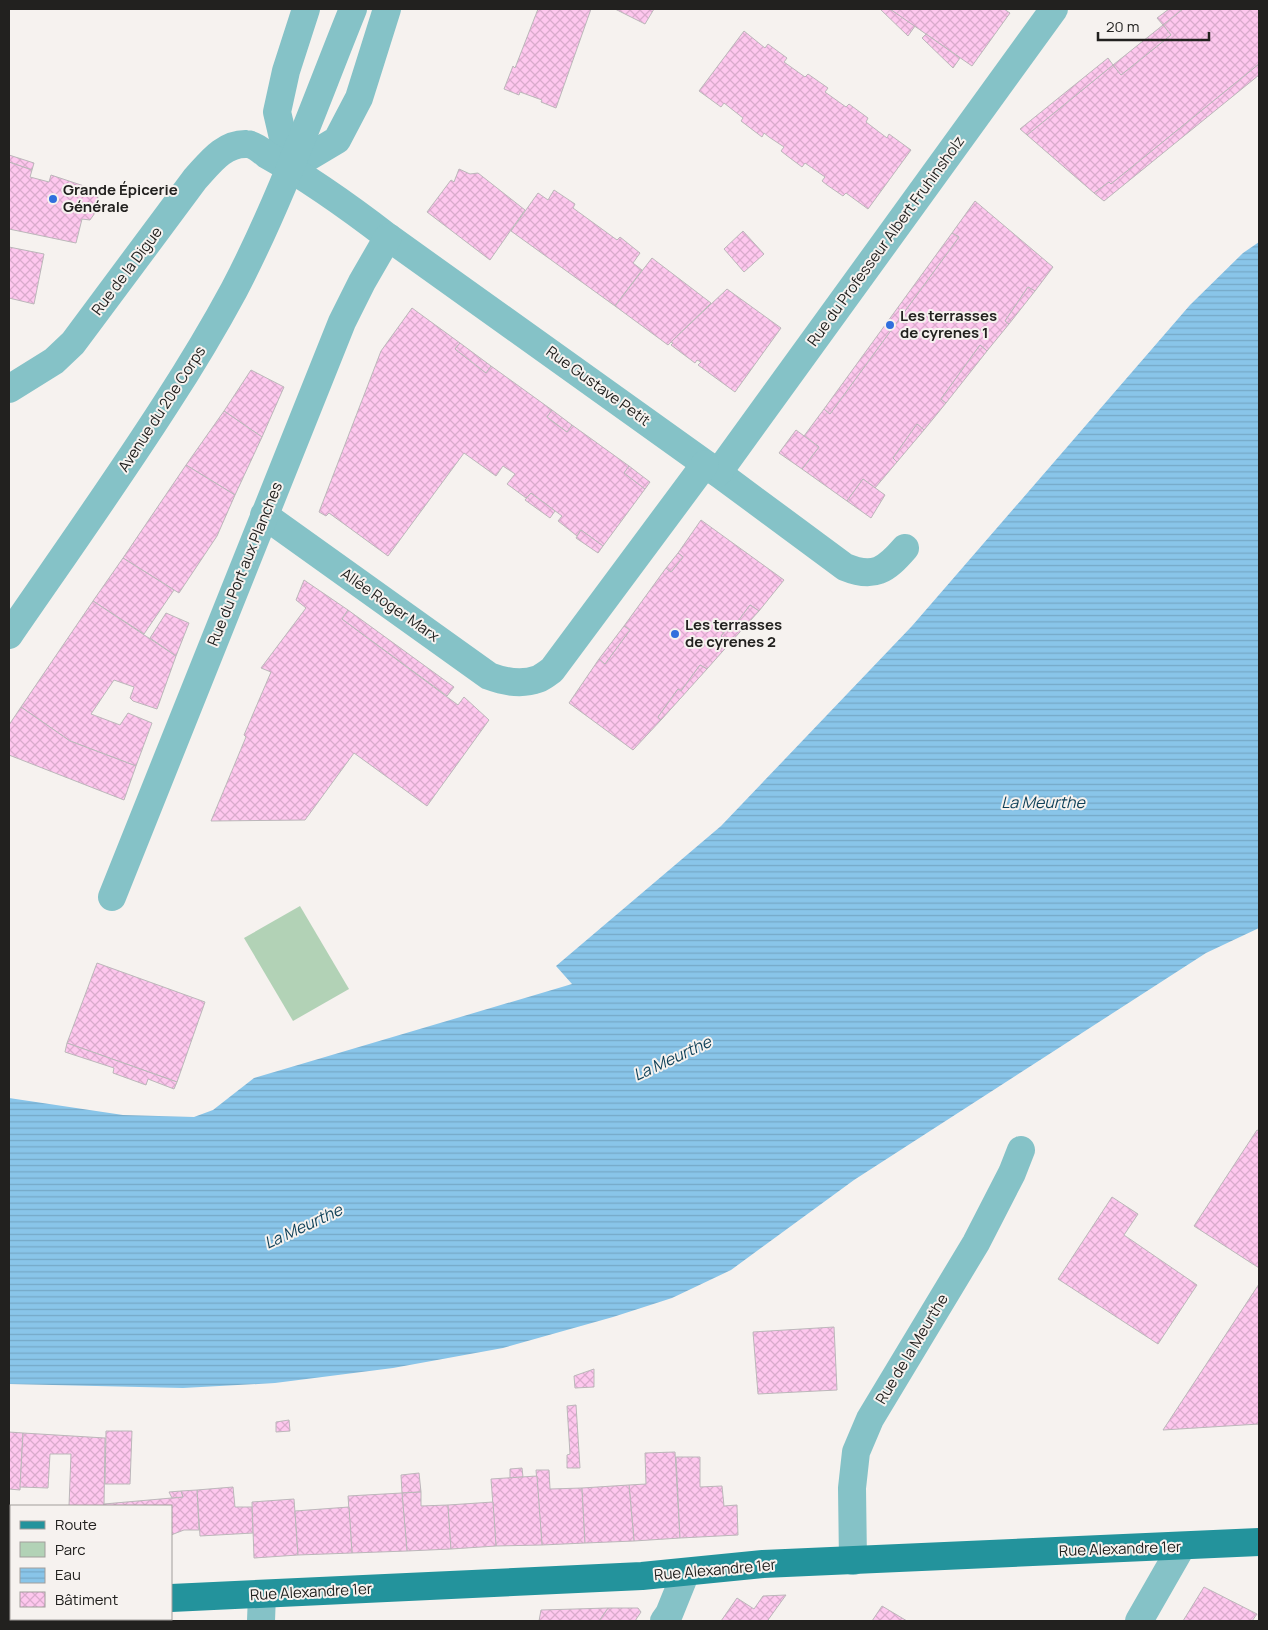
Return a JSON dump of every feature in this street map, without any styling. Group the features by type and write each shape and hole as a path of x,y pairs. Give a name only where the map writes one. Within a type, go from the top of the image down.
{"main road":[{"name":"Rue Alexandre 1er","path":"172,1598 642,1576 763,1564 1259,1542"}],"street":[{"path":"306,9 286,71 277,112 290,168 337,140 359,98 387,9"},
{"name":"Avenue du 20e Corps","path":"9,635 128,464 202,348 255,249 290,168 353,9"},
{"name":"Rue du Professeur Albert Fruhinsholz","path":"521,682 538,679 552,670 712,468 1054,9"},
{"name":"Rue de la Digue","path":"9,389 54,360 73,344 195,179 222,151 232,146 249,144 290,168"},
{"name":"Rue Gustave Petit","path":"290,168 350,208 712,468 845,567 859,573 875,572 891,564 905,548"},
{"name":"Rue du Port aux Planches","path":"112,897 342,322 388,237"},
{"name":"Allée Roger Marx","path":"264,515 489,676 504,682 521,682"},
{"name":"Rue de la Meurthe","path":"853,1561 852,1488 856,1452 870,1419 976,1243 1012,1173 1021,1150"},
{"path":"1139,1621 1182,1546"},
{"path":"664,1621 669,1614 686,1572"},
{"path":"261,1621 262,1594"}],"green space":[{"path":"300,906 349,989 293,1021 244,938"}],"water":[{"name":"La Meurthe","path":"1259,242 1259,928 1206,953 854,1180 731,1270 672,1298 503,1348 393,1368 275,1383 183,1388 9,1384 9,1098 123,1115 194,1117 213,1110 254,1078 572,984 556,966 721,826 912,626 1190,305 1243,253"}],"building":[{"path":"538,9 591,9 556,108 541,102 542,100 520,92 519,95 504,89 513,66 515,68"},
{"path":"615,9 654,9 645,24"},
{"path":"880,9 890,9 915,26 908,36"},
{"path":"890,9 1004,9 1010,13 972,66"},
{"path":"1169,9 1183,9 1163,25 1157,18"},
{"path":"1183,9 1259,9 1259,64 1111,184 1109,182 1094,193 1027,135 1113,65 1121,75 1171,35 1163,25"},
{"path":"1163,25 1171,35 1121,75 1113,65"},
{"path":"744,31 765,48 768,44 787,58 784,62 805,77 808,74 828,88 825,92 846,107 849,104 868,118 866,122 887,138 889,134 911,150 868,209 846,193 843,196 827,185 822,181 825,177 805,163 802,167 781,151 784,147 764,133 762,137 741,121 743,118 724,103 721,107 699,91"},
{"path":"926,34 960,58 953,68 922,38"},
{"path":"1108,58 1113,65 1027,135 1020,129"},
{"path":"1259,64 1259,75 1104,201 1094,193 1109,182 1111,184"},
{"path":"9,155 34,163 32,170 9,162"},
{"name":"Grande Épicerie Générale","path":"9,162 32,170 30,177 49,182 51,175 93,189 97,193 99,204 97,210 90,220 82,219 76,243 9,229"},
{"path":"459,169 470,174 478,173 525,210 490,260 427,212 451,180 454,182"},
{"path":"554,190 575,204 573,208 617,240 620,237 640,253 633,263 642,270 615,306 511,231 538,193 548,200"},
{"path":"975,201 1053,267 1035,291 1028,287 1005,321 1009,324 987,351 980,345 941,399 946,403 924,430 917,424 893,458 897,462 875,488 863,479 847,501 802,469 819,447 804,436 824,409 830,414 959,237 952,233"},
{"path":"743,231 764,254 744,272 724,249"},
{"name":"Les terrasses de cyrenes 1","path":"952,233 959,237 830,414 824,409"},
{"path":"9,247 44,254 34,304 9,298"},
{"path":"652,258 711,303 668,345 615,306"},
{"path":"1028,287 1035,291 1009,324 1005,321"},
{"path":"727,289 781,328 735,392 698,365 701,362 697,360 695,363 671,345 673,343 671,342"},
{"path":"412,308 460,343 455,349 486,373 491,366 552,410 547,417 553,422 567,432 572,425 629,466 624,473 645,489 603,546 581,530 577,536 558,521 562,516 531,493 526,498 507,484 515,474 503,466 496,476 464,453 388,556 329,513 326,516 319,512 381,351"},
{"path":"460,343 491,366 486,373 455,349"},
{"path":"980,345 987,351 946,403 941,399"},
{"path":"251,370 284,387 262,437 224,411"},
{"path":"552,410 572,425 567,432 547,417"},
{"path":"224,411 262,437 235,495 186,465"},
{"path":"917,424 924,430 897,462 893,458"},
{"path":"796,430 819,447 802,469 779,453"},
{"path":"186,465 235,495 217,536 179,593 123,558"},
{"path":"629,466 650,482 645,489 624,473"},
{"path":"863,479 885,495 871,518 847,501"},
{"path":"531,493 555,511 550,518 525,500"},
{"name":"Les terrasses de cyrenes 2","path":"701,520 784,580 759,611 750,605 730,632 726,630 721,636 730,643 707,669 700,665 681,691 678,689 658,717 661,720 633,750 569,703 599,659 605,664 630,630 624,626 666,568 671,572 683,557 678,553"},
{"path":"581,530 603,546 598,553 576,538"},
{"path":"678,553 683,557 671,572 666,568"},
{"path":"123,558 174,590 144,634 93,601"},
{"path":"304,580 348,610 342,619 458,705 464,697 489,720 427,806 354,753 305,820 211,821 246,737 244,735 271,672 261,668 306,608 296,600"},
{"path":"93,601 176,656 157,709 133,701 130,698 134,687 114,680 91,714 120,725 128,713 152,723 136,766 70,741 21,707"},
{"path":"750,605 759,611 730,643 721,636 726,630 730,632"},
{"path":"348,610 454,687 447,696 342,619"},
{"path":"166,613 189,623 176,656 150,638"},
{"path":"624,626 630,630 605,664 599,659"},
{"path":"700,665 707,669 661,720 658,717 678,689 681,691"},
{"path":"21,707 70,741 136,766 124,800 9,755 9,725"},
{"path":"97,963 205,1002 177,1082 67,1043"},
{"path":"67,1043 177,1082 174,1089 148,1079 146,1085 113,1073 114,1068 65,1052"},
{"path":"1257,1130 1259,1131 1259,1268 1194,1226"},
{"path":"1112,1197 1138,1214 1124,1235 1197,1285 1158,1344 1058,1279"},
{"path":"1259,1284 1259,1424 1163,1430"},
{"path":"834,1327 837,1390 758,1394 753,1332"},
{"path":"594,1369 594,1387 575,1388 574,1376"},
{"path":"576,1405 580,1468 567,1468 567,1455 570,1454 567,1406"},
{"path":"289,1420 290,1431 276,1432 276,1422"},
{"path":"106,1431 132,1431 130,1484 105,1484"},
{"path":"9,1432 23,1433 20,1490 9,1489"},
{"path":"23,1433 105,1438 104,1505 69,1505 71,1454 50,1454 48,1488 20,1487"},
{"path":"675,1452 680,1538 634,1541 629,1485 646,1484 645,1453"},
{"path":"676,1457 700,1457 700,1487 722,1486 724,1506 737,1505 738,1535 680,1538"},
{"path":"522,1468 523,1477 510,1478 510,1469"},
{"path":"536,1470 549,1470 550,1489 582,1488 585,1543 542,1545"},
{"path":"419,1473 421,1492 402,1493 401,1475"},
{"path":"537,1476 542,1545 496,1546 491,1479"},
{"path":"629,1485 634,1541 585,1543 582,1488"},
{"path":"233,1487 235,1507 252,1507 253,1533 200,1536 197,1490"},
{"path":"197,1490 199,1530 184,1530 172,1535 172,1505 104,1505 183,1497 181,1491"},
{"path":"181,1491 183,1497 172,1498 169,1492"},
{"path":"421,1492 421,1506 448,1505 451,1549 407,1551 402,1493"},
{"path":"402,1493 407,1551 352,1553 348,1496"},
{"path":"294,1499 298,1555 254,1558 252,1502"},
{"path":"493,1502 496,1546 451,1549 448,1505"},
{"path":"349,1507 352,1553 298,1555 295,1511"},
{"path":"1204,1587 1257,1614 1252,1621 1183,1621"},
{"path":"786,1595 768,1620 771,1621 721,1621 737,1598 754,1609 763,1596"},
{"path":"882,1606 907,1621 872,1621"},
{"path":"608,1608 638,1608 641,1612 635,1621 599,1621"},
{"path":"608,1608 599,1621 539,1621 541,1610"}],"place":[{"name":"Grande Épicerie Générale","path":"53,199"},
{"name":"Les terrasses de cyrenes 1","path":"890,325"},
{"name":"Les terrasses de cyrenes 2","path":"675,634"}]}
